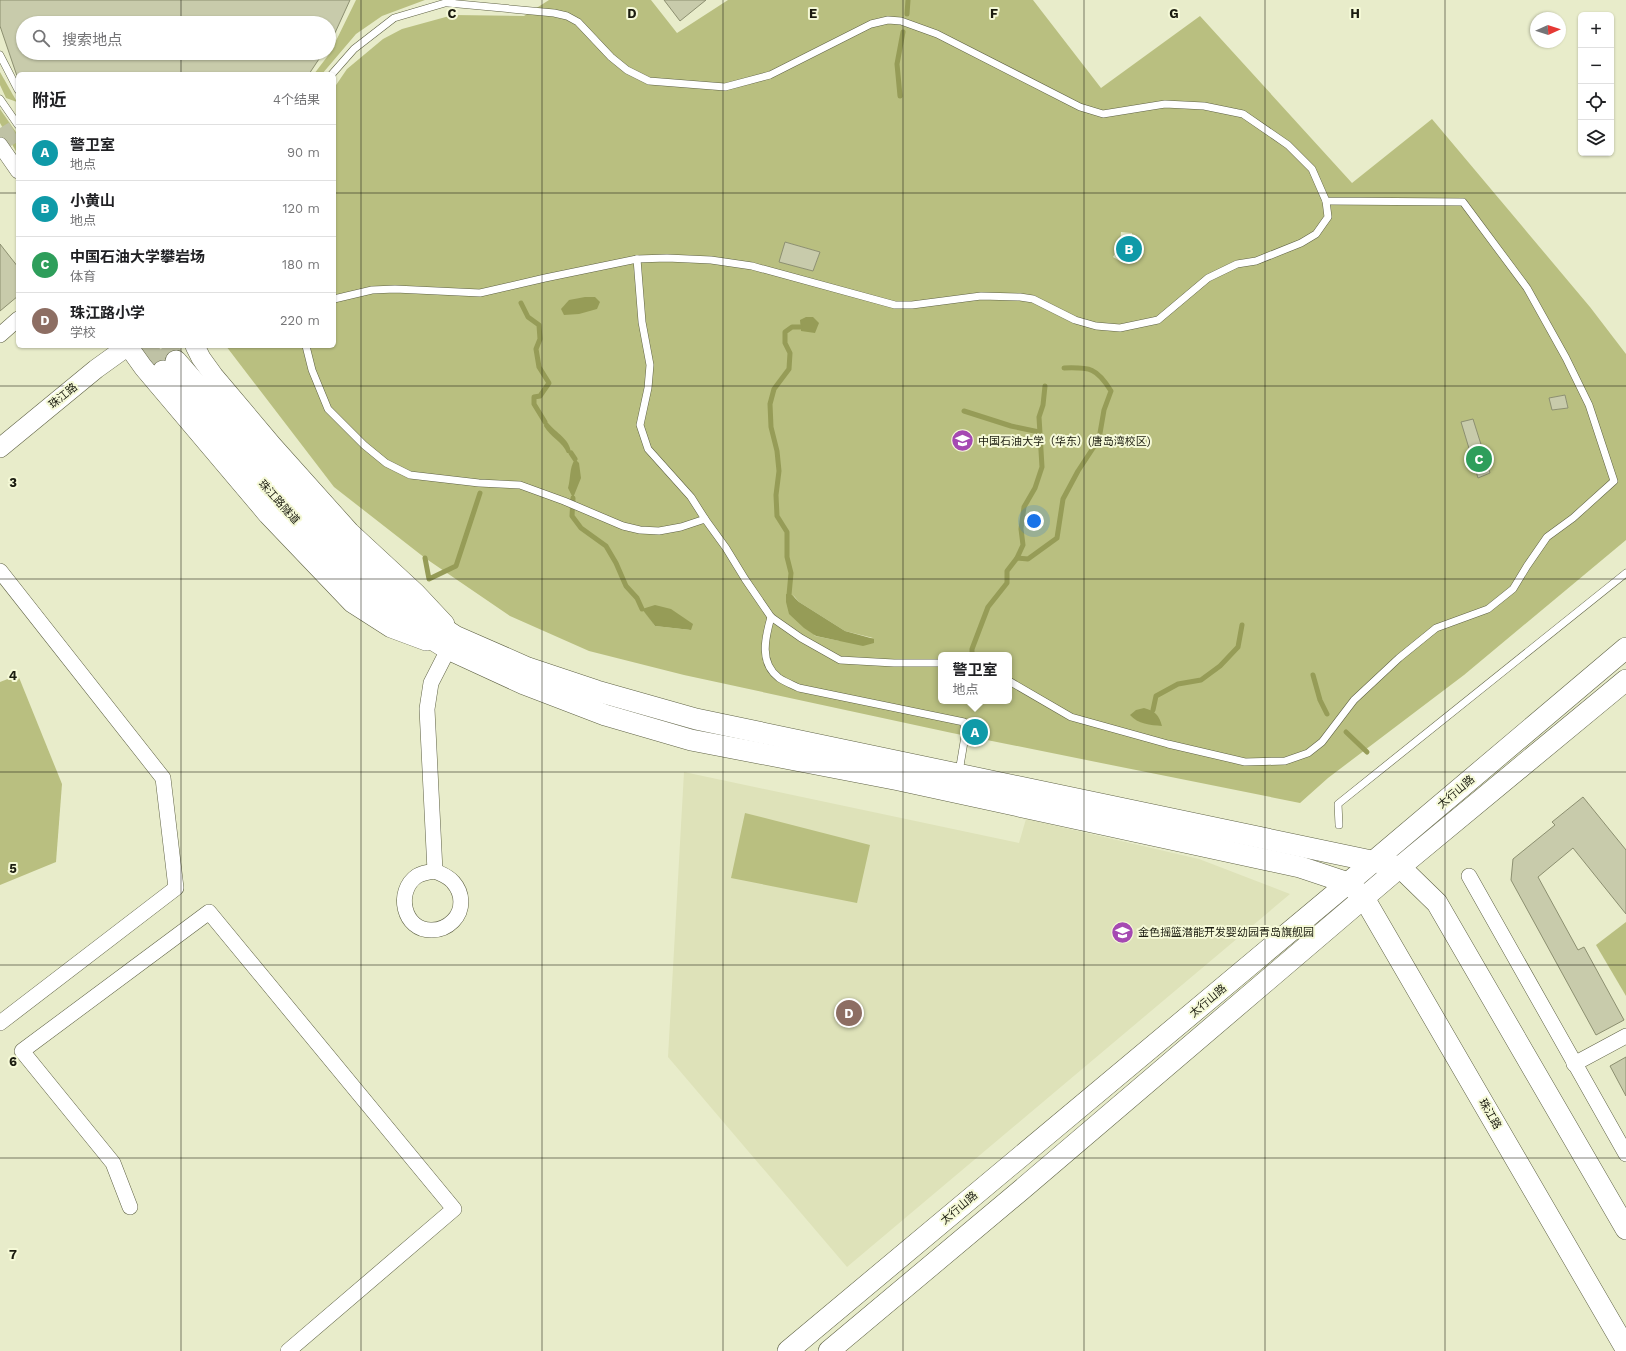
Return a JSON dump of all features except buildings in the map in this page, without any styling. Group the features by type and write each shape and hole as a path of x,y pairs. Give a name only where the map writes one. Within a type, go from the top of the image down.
{"main road":[{"name":"珠江路隧道","path":"170,366 410,616 452,642"},
{"path":"452,642 597,691 696,719 1400,867 1437,903 1626,1229"},
{"path":"452,642 524,684 605,715 692,740 899,780 1178,840 1300,868 1348,883"},
{"name":"太行山路","path":"788,1351 1348,883 1626,648"},
{"name":"太行山路","path":"829,1351 1026,1186 1400,867 1626,680"},
{"name":"珠江路","path":"1348,883 1364,898 1626,1349"}],"street":[{"path":"0,145 16,168"},
{"path":"0,335 16,322"},
{"name":"珠江路","path":"0,448 96,369 125,348"},
{"path":"129,348 143,367 268,515 352,603 391,628 452,642"},
{"path":"196,348 201,358 214,376 273,446 350,532 416,593 452,642"},
{"path":"0,571 163,778 176,888 0,1023"},
{"path":"434,871 427,709 431,683 452,642"},
{"path":"1469,876 1626,1154"},
{"path":"130,1207 113,1163 22,1051 209,912 454,1209 288,1351"},
{"path":"1574,1064 1626,1036"}],"lane":[{"path":"334,72 354,49 394,18 451,2 554,13 567,16 578,22 611,57 627,70 649,81 725,87 770,75 871,24 888,20 901,22 937,34 1080,108 1103,114 1165,104 1204,106 1243,114 1288,145 1312,169 1326,201 1328,217 1316,234 1301,243 1256,261 1238,264 1208,278 1158,320 1120,328 1096,326 1075,320 1033,299 1020,296 981,296 912,305 895,305 752,266 711,260 667,258 637,259 480,293 394,288 372,290 336,299"},
{"path":"0,55 16,86"},
{"path":"0,99 16,121"},
{"path":"1012,683 1071,717 1168,744 1245,762 1285,761 1308,753 1322,742 1354,700 1399,658 1436,628 1488,609 1513,589 1547,537 1573,518 1614,481 1589,404 1566,358 1527,288 1463,202 1326,201"},
{"path":"637,259 642,322 650,365 648,388 640,425 648,449 691,497 726,548 744,579 771,617 801,638 840,660 894,663 938,663"},
{"path":"306,348 312,370 328,409 364,445 386,463 410,475 479,483 520,485 564,501 623,526 640,530 659,531 681,527 705,519"},
{"path":"1339,825 1338,804 1626,573"},
{"path":"771,617 764,648 767,662 773,672 780,678 799,688 964,722 965,736 958,774"}],"shaded area":[{"path":"356,0 425,0 382,16 356,34 336,58 336,41"},
{"name":"中国石油大学（华东）(唐岛湾校区)","path":"549,0 651,0 677,33 728,0 1033,0 1101,88 1200,16 1352,183 1432,119 1590,307 1626,354 1626,540 1464,675 1328,778 1300,803 952,733 684,675 589,651 510,616 425,558 334,487 228,348 336,348 336,85 347,69 383,39 402,29 453,15 524,16","holes":["1121,232 1132,233 1132,245 1142,247 1141,256 1127,256 1122,262 1113,257 1120,245","785,242 820,252 813,271 780,262","1565,395 1568,408 1552,410 1550,398","793,595 799,602 845,631 873,638 840,641 815,636","643,609 691,630 655,626"]},
{"path":"325,60 334,60 324,72 316,72"},
{"path":"0,72 16,102 6,98 0,85"},
{"path":"0,109 16,132 16,151 0,123"},
{"path":"595,297 600,302 597,309 579,314 564,315 561,309 569,300"},
{"path":"806,317 813,317 819,323 815,333 801,331 800,320"},
{"path":"545,422 548,423 565,440 571,453 567,453 563,446 547,430 544,426"},
{"path":"575,459 579,463 581,478 573,498 568,488 572,466"},
{"path":"786,594 792,595 799,602 845,631 874,639 874,643 863,646 816,636 804,628 789,614"},
{"path":"655,605 671,609 693,624 691,630 655,626 642,609"},
{"path":"18,675 62,784 56,862 0,885 0,682"},
{"path":"1144,708 1156,714 1162,726 1140,722 1130,715 1136,710"},
{"path":"684,772 1019,843 1026,819 1199,859 1290,894 847,1267 668,1057"},
{"path":"745,813 870,845 857,903 731,878"},
{"path":"1626,922 1626,996 1596,945"}],"waterway":[{"path":"907,14 908,0"},
{"path":"900,96 897,64 903,32"},
{"path":"521,303 528,317 539,325 540,339 536,349 539,367 549,383 540,396 534,397 534,404 545,422"},
{"path":"789,595 791,573 787,557 787,532 777,516 776,495 779,471 777,451 771,427 770,404 774,389 789,369 790,353 785,343 785,332 792,327 800,327"},
{"path":"972,652 988,607 1007,583 1007,571 1017,558 1028,559 1057,538 1063,499 1078,471 1099,439 1104,410 1111,391 1097,373 1092,370 1064,368"},
{"path":"1017,558 1023,545 1021,529 1024,507 1035,488 1042,467 1039,417 1043,405 1045,386"},
{"path":"964,411 1011,426 1039,432"},
{"path":"571,453 575,459"},
{"path":"425,558 429,579 456,566 480,493"},
{"path":"573,498 572,516 581,528 606,546 616,563 626,586 637,598 642,609"},
{"path":"1153,710 1156,696 1178,684 1201,680 1220,666 1238,647 1242,625"},
{"path":"1313,675 1320,700 1327,714"},
{"path":"1346,732 1367,752"}],"tunnel":[{"path":"0,128 16,155"},
{"path":"146,348 163,371"},
{"path":"166,348 176,361"}],"place":[{"name":"小黄山","path":"1129,249"},
{"name":"中国石油大学（华东）(唐岛湾校区)","path":"962,441"},
{"name":"中国石油大学攀岩场","path":"1479,459"},
{"name":"警卫室","path":"975,732"},
{"name":"金色摇篮潜能开发婴幼园青岛旗舰园","path":"1123,932"},
{"name":"珠江路小学","path":"849,1013"}]}
